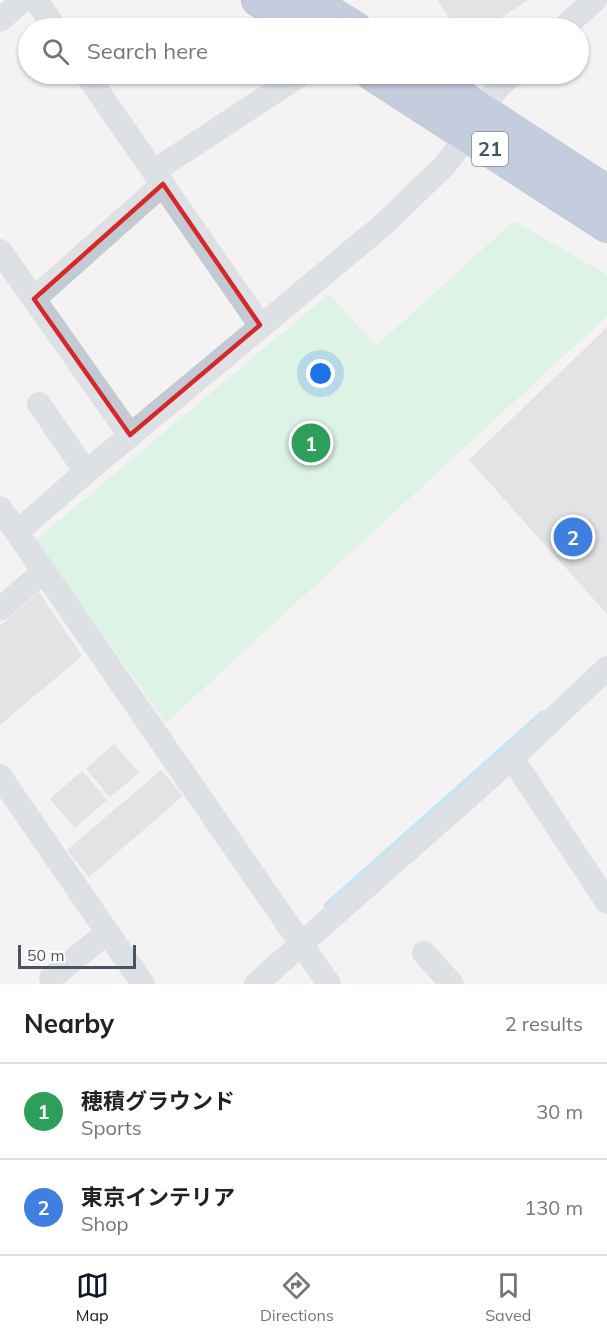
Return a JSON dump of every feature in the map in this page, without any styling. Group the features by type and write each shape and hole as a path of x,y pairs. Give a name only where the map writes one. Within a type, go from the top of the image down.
{"highway":[{"path":"258,0 286,18"},
{"path":"309,0 339,18"},
{"name":"21","path":"393,84 475,122 607,192"},
{"name":"21","path":"436,84 475,122 607,226"}],"street":[{"path":"0,20 23,0"},
{"path":"36,0 48,18"},
{"path":"574,18 594,0"},
{"path":"93,84 260,325"},
{"path":"34,299 158,177 287,84"},
{"path":"17,532 260,325 382,225 445,165 501,84"},
{"path":"0,251 130,435"},
{"path":"39,404 86,472"},
{"path":"0,508 329,984"},
{"path":"0,609 44,571"},
{"path":"256,984 512,758 607,669"},
{"path":"512,758 607,902"},
{"path":"0,776 144,984"},
{"path":"51,978 108,932"},
{"path":"424,953 452,984"}],"highlighted area":[{"path":"163,184 260,325 130,435 34,299"}],"green space":[{"path":"514,221 607,275 607,316 166,723 36,540 329,294 376,346"}],"building":[{"path":"437,0 528,0 501,18 449,18"},
{"path":"607,327 607,614 469,460"},
{"path":"39,592 82,656 0,725 0,626"},
{"path":"114,744 139,773 110,797 86,769"},
{"path":"161,770 183,796 89,877 67,850"},
{"path":"82,771 107,800 75,828 50,799"}],"waterway":[{"path":"326,905 542,713"}],"place":[{"name":"穂積グラウンド","path":"311,443"},
{"name":"東京インテリア","path":"573,537"}]}
